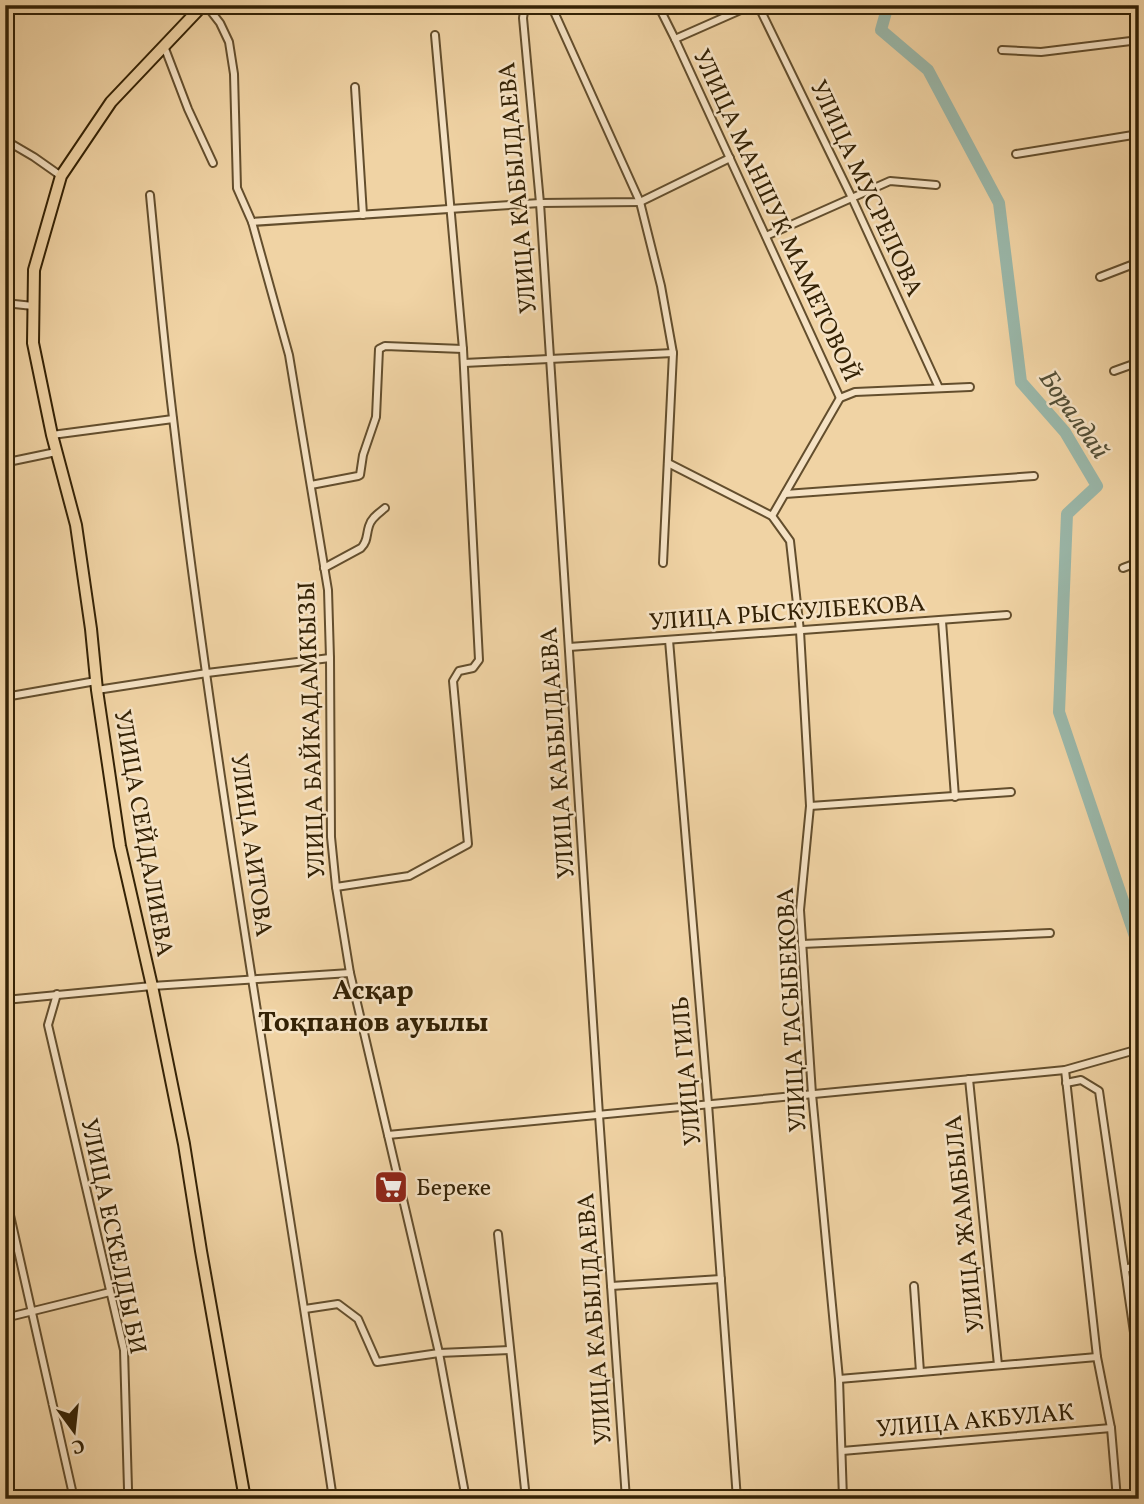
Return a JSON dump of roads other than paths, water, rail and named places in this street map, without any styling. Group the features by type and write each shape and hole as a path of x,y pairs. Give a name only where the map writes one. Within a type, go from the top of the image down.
{"main road":[{"name":"УЛИЦА СЕЙДАЛИЕВА","path":"205,5 111,102 61,177 34,270 33,343 52,435 76,525 120,846 184,1144 245,1499"}],"street":[{"name":"УЛИЦА БАЙКАДАМКЫЗЫ","path":"205,5 220,23 229,42 234,74 237,188 252,222 289,355 328,590 331,837 350,972 439,1353 466,1499"},
{"name":"УЛИЦА КАБЫЛДАЕВА","path":"525,5 523,18 540,203 626,1499"},
{"path":"551,5 640,202 661,286 673,353 663,563"},
{"name":"УЛИЦА МАНШУК МАМЕТОВОЙ","path":"658,5 840,398 772,516"},
{"path":"675,39 752,5"},
{"name":"УЛИЦА МУСРЕПОВА","path":"758,5 852,198 939,388"},
{"path":"336,887 409,876 468,844 453,681 459,671 473,667 479,660 464,363 435,35"},
{"path":"1002,50 1041,52 1139,40"},
{"path":"164,46 188,109 213,163"},
{"path":"355,87 363,215"},
{"path":"1016,154 1139,134"},
{"path":"5,140 61,177"},
{"path":"252,222 540,203 640,202 730,158"},
{"path":"766,236 890,181 936,185"},
{"name":"УЛИЦА АИТОВА","path":"149,195 173,419 207,673 333,1499"},
{"path":"1100,277 1139,262"},
{"path":"5,303 33,306"},
{"path":"311,485 360,475 363,455 376,417 379,349 385,346 463,349"},
{"path":"464,363 673,353"},
{"path":"1114,372 1139,362"},
{"path":"840,398 855,393 970,387"},
{"path":"52,435 173,419"},
{"path":"5,464 57,452"},
{"path":"668,463 772,516"},
{"path":"785,494 1034,476"},
{"path":"324,568 361,548 374,516 385,508"},
{"name":"УЛИЦА ТАСЫБЕКОВА","path":"772,516 790,541 800,631 810,806 800,910 812,1094 839,1380 844,1499"},
{"path":"1123,568 1139,562"},
{"name":"УЛИЦА РЫСКУЛБЕКОВА","path":"569,647 1007,615"},
{"path":"942,621 955,797"},
{"name":"УЛИЦА ГИЛЬ","path":"669,640 708,1104 737,1499"},
{"path":"5,697 330,658"},
{"path":"810,806 1011,792"},
{"path":"802,944 1050,933"},
{"path":"5,1000 350,972"},
{"name":"УЛИЦА ЕСКЕЛДЫ БИ","path":"57,994 48,1026 124,1350 128,1489"},
{"path":"388,1135 1065,1070 1139,1049"},
{"path":"1065,1070 1097,1357 1111,1428 1117,1497"},
{"name":"УЛИЦА ЖАМБЫЛА","path":"969,1079 998,1365"},
{"path":"1066,1083 1081,1080 1099,1091 1139,1367"},
{"path":"5,1194 74,1499"},
{"path":"498,1234 526,1499"},
{"path":"1125,1269 1139,1265"},
{"path":"611,1286 721,1279"},
{"path":"914,1286 920,1372"},
{"path":"5,1318 110,1292"},
{"path":"305,1309 338,1304 358,1320 377,1362 439,1353 510,1350"},
{"path":"839,1380 1097,1357"},
{"name":"УЛИЦА АКБУЛАК","path":"842,1451 1111,1428"},
{"path":"1091,1499 1139,1494"}],"waterway":[{"name":"Боралдай","path":"888,5 881,30 928,70 999,203 1021,382 1065,432 1097,486 1067,514 1059,712 1139,948"}],"place":[{"name":"Береке","path":"391,1187"}],"district":[{"name":"Асқар Тоқпанов ауылы","path":"373,1005"}]}
